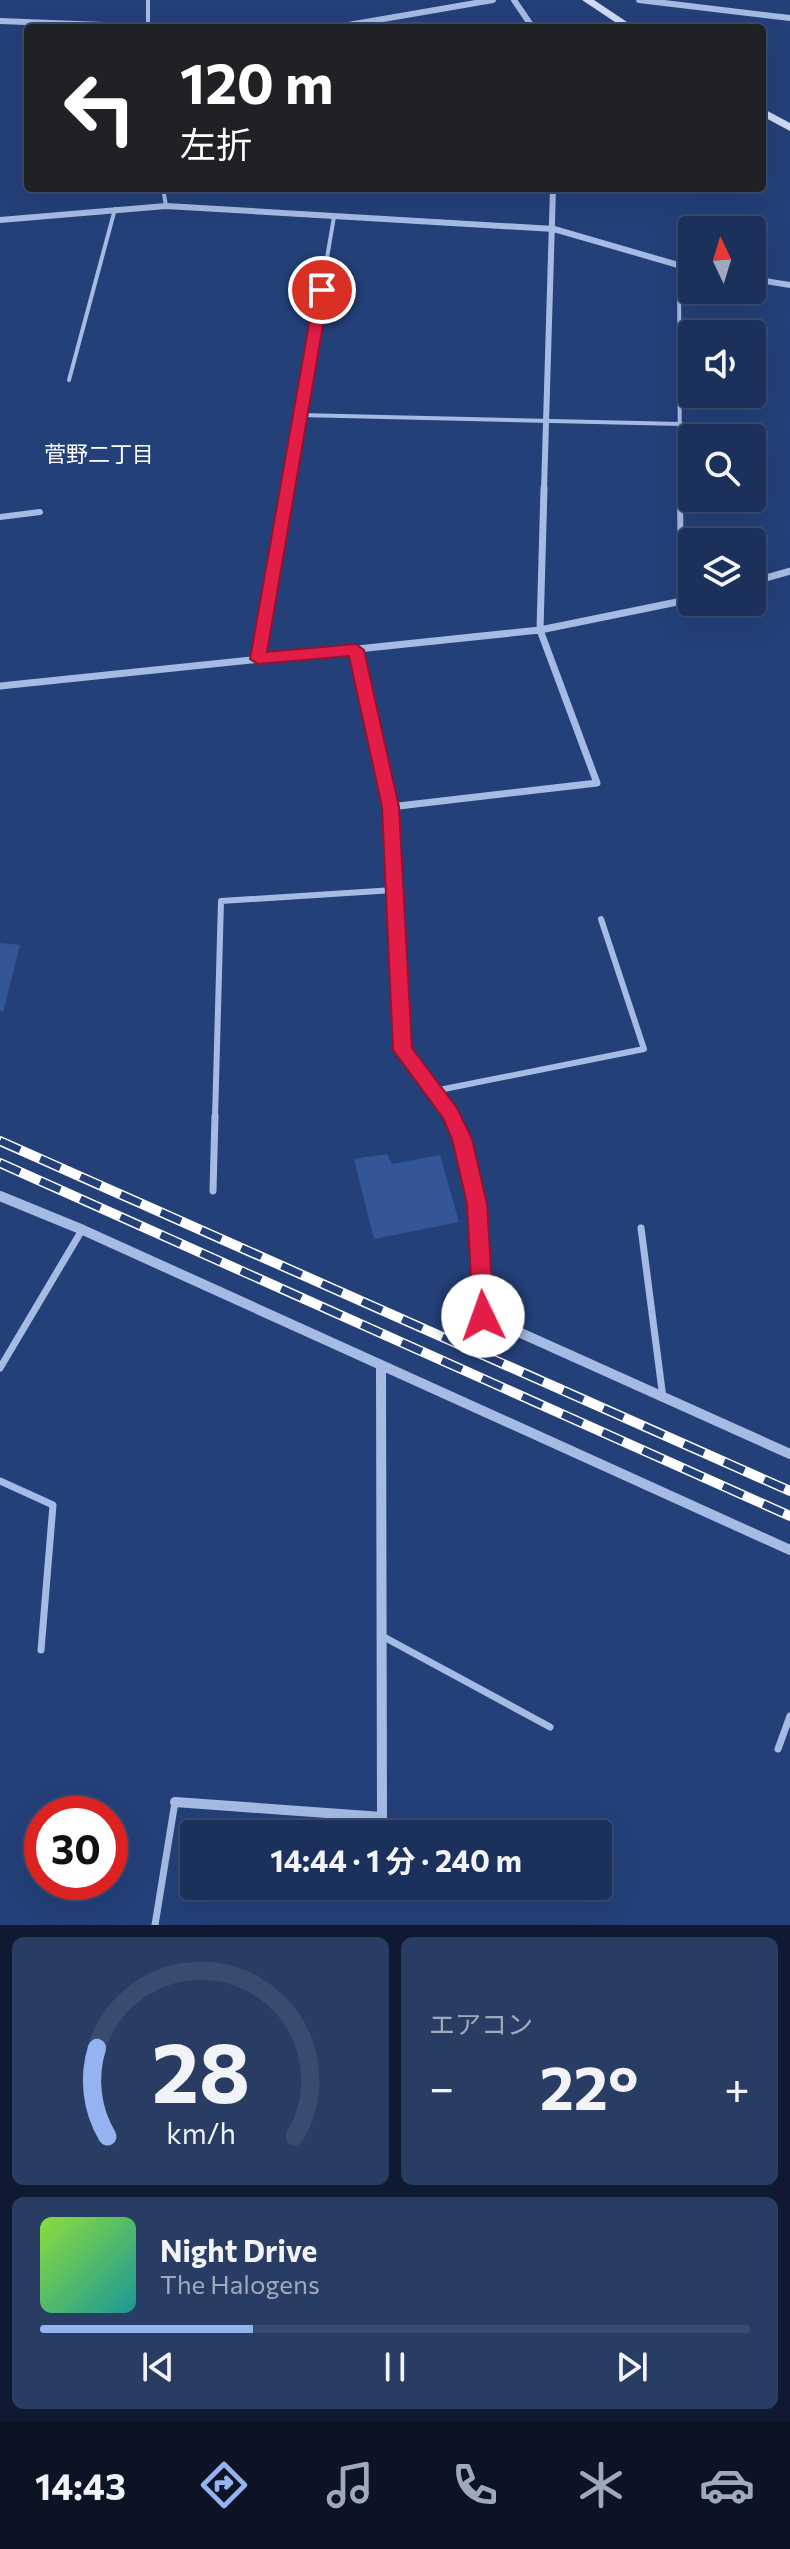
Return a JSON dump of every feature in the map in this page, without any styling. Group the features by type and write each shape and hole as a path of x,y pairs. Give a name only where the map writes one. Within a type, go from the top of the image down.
{"street":[{"path":"351,24 493,0"},
{"path":"514,0 530,24"},
{"path":"587,0 625,24"},
{"path":"639,0 790,18"},
{"path":"0,21 78,24"},
{"path":"766,113 790,128"},
{"path":"390,807 597,783 540,630 553,192"},
{"path":"0,220 166,206 554,229 678,267"},
{"path":"766,281 790,285"},
{"path":"766,578 790,571"},
{"path":"0,686 540,630 678,603"},
{"path":"356,650 390,807 403,1050 434,1091 462,1139 477,1204 483,1316 790,1454"},
{"path":"0,1196 83,1230 790,1550"},
{"path":"175,1802 382,1817 381,1367"}],"lane":[{"path":"148,0 148,24"},
{"path":"164,192 166,206"},
{"path":"69,380 115,209"},
{"path":"258,659 334,217"},
{"path":"300,415 681,424 679,304"},
{"path":"0,517 40,512"},
{"path":"213,1191 221,901 394,890"},
{"path":"434,1091 644,1049 601,919"},
{"path":"641,1228 663,1398"},
{"path":"0,1368 83,1230"},
{"path":"0,1481 53,1505 41,1650"},
{"path":"382,1636 550,1727"},
{"path":"778,1749 790,1716"},
{"path":"155,1925 175,1802"}],"building":[{"path":"0,943 20,945 3,1012 0,1011"},
{"path":"387,1154 392,1164 440,1155 459,1222 374,1239 354,1159"}],"railway":[{"path":"0,1141 790,1491"},
{"path":"0,1163 790,1516"}],"district":[{"name":"菅野二丁目","path":"99,453"}],"route":[{"path":"322,290 258,659 356,650 390,807 403,1050 450,1113 462,1139 477,1204 483,1316"}]}
